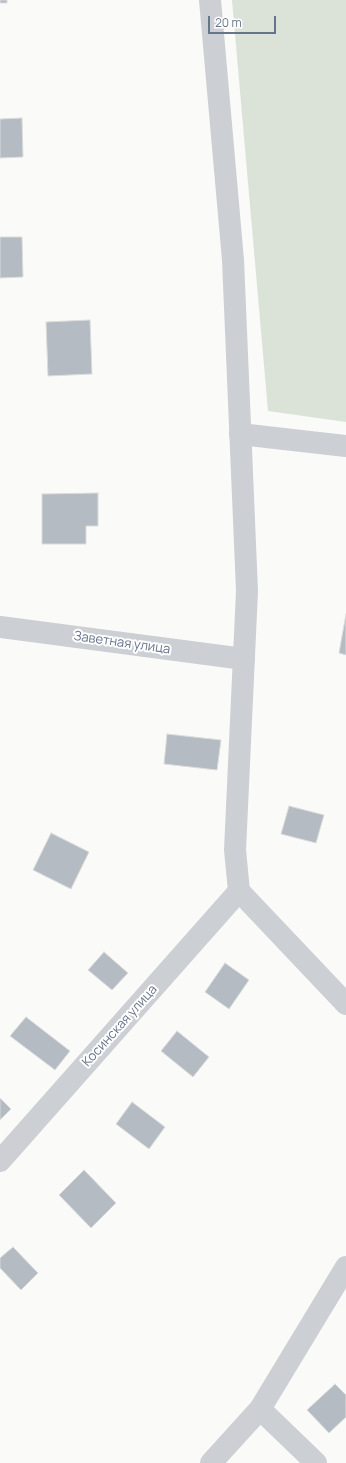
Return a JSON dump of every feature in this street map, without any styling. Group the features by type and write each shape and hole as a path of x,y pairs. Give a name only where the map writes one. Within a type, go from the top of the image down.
{"street":[{"path":"210,0 232,260 247,591 234,850 239,891 346,1004"},
{"path":"240,434 346,446"},
{"name":"Заветная улица","path":"0,627 244,660"},
{"name":"Косинская улица","path":"0,1161 239,891"},
{"path":"211,1463 260,1409 346,1267"},
{"path":"260,1409 316,1463"}],"shaded area":[{"path":"232,0 346,0 346,422 268,411"}],"building":[{"path":"0,0 7,0 7,3 0,3"},
{"path":"22,118 23,157 0,158 0,119"},
{"path":"0,237 22,237 23,277 0,278"},
{"path":"90,320 92,374 48,376 46,322"},
{"path":"98,493 98,526 86,526 86,544 42,544 42,494"},
{"path":"346,614 346,655 339,653"},
{"path":"167,734 221,740 217,770 164,764"},
{"path":"289,806 324,815 316,843 281,834"},
{"path":"51,833 89,852 71,889 33,870"},
{"path":"104,952 128,973 112,990 88,970"},
{"path":"225,963 249,980 229,1009 205,992"},
{"path":"26,1017 70,1051 55,1070 10,1036"},
{"path":"177,1031 209,1057 193,1077 161,1051"},
{"path":"0,1098 11,1109 0,1120"},
{"path":"132,1102 165,1127 149,1149 116,1124"},
{"path":"84,1170 116,1203 91,1228 59,1195"},
{"path":"13,1247 38,1273 21,1290 0,1268 0,1258"},
{"path":"335,1384 346,1395 346,1417 329,1433 307,1410"}]}
